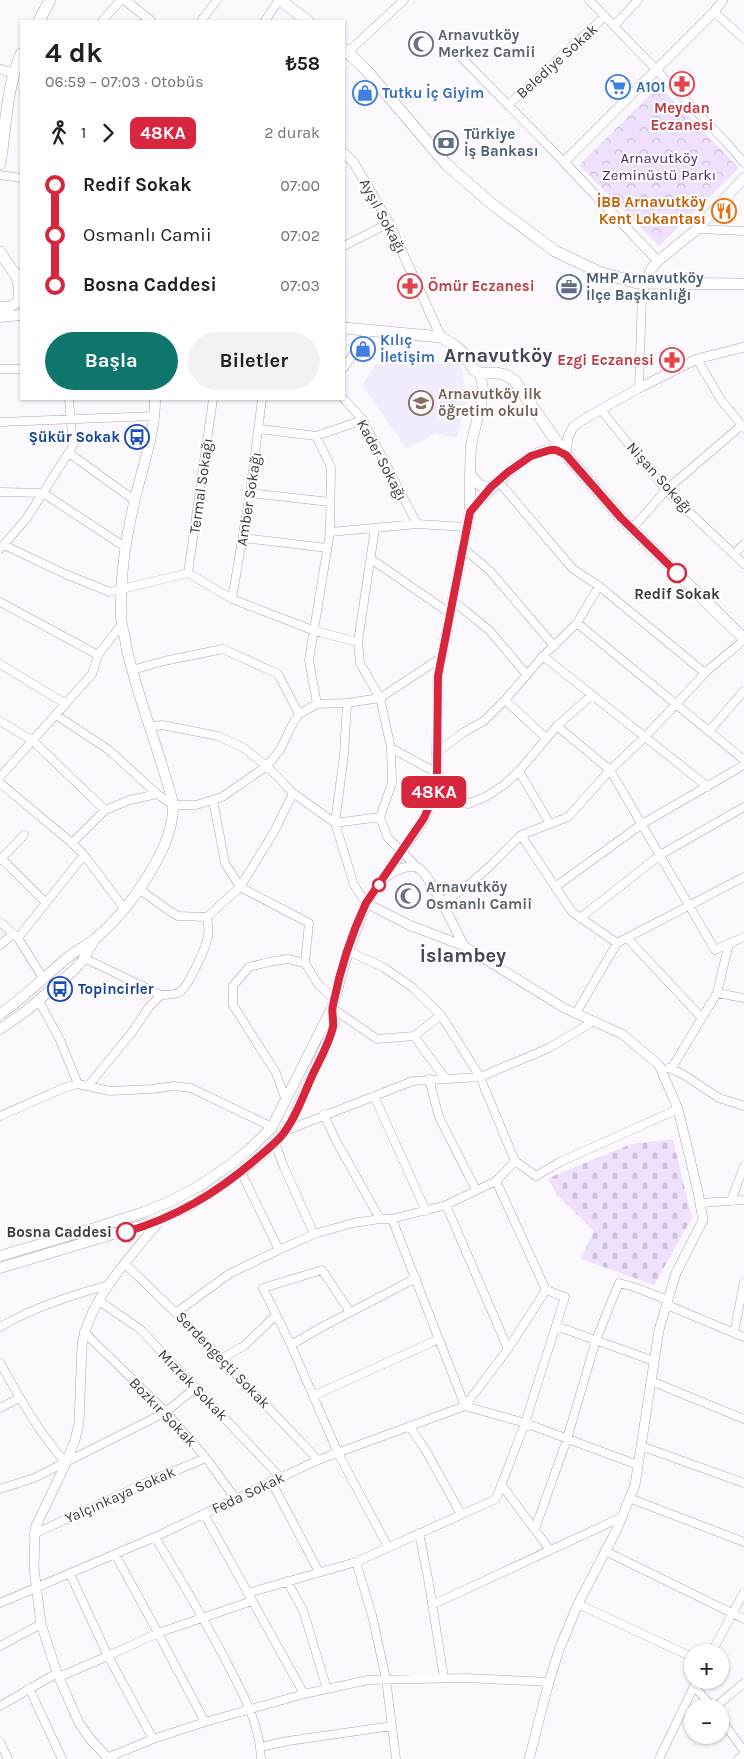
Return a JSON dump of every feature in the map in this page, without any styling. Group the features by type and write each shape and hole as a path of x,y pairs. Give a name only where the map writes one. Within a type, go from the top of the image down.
{"main road":[{"path":"39,20 50,0"},
{"path":"279,0 307,20"},
{"path":"346,51 367,71 446,164 524,229 550,248 584,266 627,281 645,284 744,284"},
{"path":"0,164 2,134 18,64"},
{"path":"645,284 651,269 658,261 697,229 744,178"},
{"path":"0,253 19,277 18,302 11,306 0,307"},
{"path":"0,317 20,315"},
{"path":"345,328 441,337 448,340 458,349 474,370 480,374 497,373 506,375 514,380 566,455 632,529 744,639"},
{"path":"0,1256 98,1227 169,1202 230,1165 272,1127 333,1004 348,951 366,903 402,852 430,806 434,795 437,773 437,692 470,512 471,444 483,396 480,374"},
{"path":"149,400 155,416"},
{"path":"0,1029 39,1001 74,970 84,958 94,940 139,889 166,842 173,804 132,670 121,617 125,547 134,500 152,432 155,400"},
{"path":"470,512 495,484 531,456 544,451 556,450 566,455"},
{"path":"470,476 481,486 495,484"},
{"path":"727,622 744,629"},
{"path":"0,1014 75,952 94,940"},
{"path":"0,1268 160,1220 190,1206 241,1172 275,1142 292,1120 330,1035 334,1022 333,1004"}],"street":[{"path":"103,20 121,0"},
{"path":"125,0 150,20"},
{"path":"202,20 217,0"},
{"path":"266,20 279,0"},
{"path":"346,51 404,0"},
{"path":"588,0 726,142 744,163"},
{"path":"614,26 638,0"},
{"path":"564,162 724,0"},
{"path":"714,12 744,39"},
{"name":"Belediye Sokak","path":"508,105 605,16"},
{"path":"460,56 658,261"},
{"path":"0,69 18,64"},
{"name":"Ayşıl Sokağı","path":"345,154 354,163 389,223 441,337"},
{"path":"0,175 20,178"},
{"path":"345,245 389,223"},
{"path":"697,229 744,231"},
{"path":"639,388 642,295 645,284"},
{"path":"345,367 369,331"},
{"path":"566,455 568,437 573,428 601,410 639,388 697,359 744,347"},
{"path":"632,529 666,490 743,427 721,400 697,359"},
{"path":"0,369 20,369"},
{"path":"69,400 73,446 26,519 2,547 110,592 188,574 232,599 314,631 358,642"},
{"name":"Termal Sokağı","path":"188,574 213,400"},
{"name":"Amber Sokağı","path":"232,599 260,429 262,400"},
{"name":"Kader Sokağı","path":"345,400 364,420 417,524"},
{"name":"Nişan Sokağı","path":"601,410 666,490 744,564"},
{"path":"0,422 155,416"},
{"path":"260,429 316,436 364,420"},
{"path":"316,436 331,467 330,532 310,660 317,704"},
{"path":"69,453 134,500"},
{"path":"495,484 572,569 599,586 705,673"},
{"path":"0,492 43,493 125,547"},
{"path":"250,493 330,502"},
{"path":"330,532 417,524 467,527"},
{"path":"375,528 358,642 360,663 380,698 391,748 392,782 380,817 388,838 430,879 464,946"},
{"path":"243,538 327,548"},
{"path":"734,554 744,544"},
{"path":"463,548 490,571 554,646"},
{"path":"371,559 451,614"},
{"path":"436,753 464,732 484,721 505,700 543,656 577,623 599,586"},
{"path":"453,601 489,630 527,675"},
{"path":"0,602 98,655"},
{"path":"577,623 744,760"},
{"path":"0,777 92,674 98,655 122,624"},
{"path":"442,903 465,888 521,835 568,817 610,770 645,737 705,673 744,639"},
{"path":"132,670 164,661 222,650 278,674 299,714"},
{"path":"543,656 708,787"},
{"path":"56,715 109,750 157,794 173,804 196,805 222,796 267,766 280,750 299,714 317,704 346,703 380,698 442,657"},
{"path":"0,664 66,704"},
{"path":"709,732 744,691"},
{"path":"391,748 437,773 468,804 487,796 505,784 519,771 556,726 592,695"},
{"path":"505,700 546,738"},
{"path":"346,703 344,755 335,823 354,885 366,903 409,925 464,946 564,1008 622,1034 660,1065 681,1073 719,1098 744,1106"},
{"path":"0,721 33,741 105,810"},
{"path":"150,727 162,725 218,736 242,747 267,766 293,793 335,823 380,817"},
{"path":"556,726 610,770 715,950 744,937"},
{"path":"555,887 642,824 744,766"},
{"path":"519,771 550,824"},
{"path":"0,783 84,855 124,908"},
{"path":"139,889 178,916 208,917 240,887 274,832 293,793"},
{"path":"72,843 105,810 130,800 157,794"},
{"path":"213,800 225,863 240,887 310,923 305,963 333,1004 378,1039 414,1036 441,1015"},
{"path":"580,918 660,855 744,807"},
{"path":"521,835 572,912 618,943"},
{"path":"24,836 0,858 46,903"},
{"path":"0,945 16,936 46,903 84,855"},
{"path":"385,877 408,866 418,868"},
{"path":"576,1013 618,943 744,878"},
{"path":"84,958 161,995 173,995 181,991 186,985 204,951 208,935 208,917"},
{"path":"0,922 16,936 43,978"},
{"path":"627,938 702,1018"},
{"path":"671,1069 717,993 729,943"},
{"path":"348,951 383,968 412,988 441,1015 480,1077 515,1161 536,1176 560,1162 678,1109"},
{"path":"286,1101 276,1073 233,1005 233,986 249,968 288,959 305,963"},
{"path":"717,993 744,998"},
{"path":"88,1086 133,1031 149,1007 161,995"},
{"path":"39,1001 60,1040 78,1084"},
{"path":"285,1131 413,1080 480,1077 549,1048 594,1022"},
{"path":"414,1036 445,1078"},
{"path":"529,1759 559,1650 578,1604 630,1498 638,1465 660,1330 667,1303 676,1273 703,1220 678,1109 660,1065"},
{"path":"429,1079 439,1117 476,1190"},
{"path":"0,1116 66,1086 78,1084 110,1091 174,1086 191,1088 272,1127"},
{"path":"374,1096 426,1210"},
{"path":"324,1114 335,1139 380,1219"},
{"path":"275,1142 283,1165 314,1234"},
{"path":"177,1312 229,1274 314,1234 353,1223 392,1219 446,1205 496,1181 515,1161"},
{"path":"730,1201 744,1166"},
{"path":"241,1172 279,1250"},
{"path":"248,1593 356,1562 496,1499 525,1423 565,1297 546,1290 496,1181"},
{"path":"700,1203 744,1200"},
{"path":"446,1205 508,1349"},
{"path":"392,1219 465,1406"},
{"path":"160,1220 109,1285 99,1300 84,1332 79,1424 66,1464 40,1515 34,1534 35,1589 41,1624 58,1675 79,1722 91,1740 108,1758 153,1739 205,1722 304,1694 368,1680 444,1678 549,1682"},
{"name":"Serdengeçti Sokak","path":"125,1264 223,1358 318,1460"},
{"path":"350,1312 322,1270 263,1288 291,1345 338,1453 388,1547"},
{"path":"291,1345 416,1278"},
{"path":"734,1333 744,1282"},
{"path":"535,1529 568,1438 596,1340 619,1283 634,1287 744,1337"},
{"path":"0,1327 55,1302 109,1285"},
{"path":"465,1406 508,1349 546,1290"},
{"name":"Mızrak Sokak","path":"99,1300 140,1329 280,1477"},
{"path":"223,1358 245,1346 276,1314"},
{"path":"556,1326 654,1362"},
{"name":"Bozkır Sokak","path":"84,1332 166,1412 206,1458 235,1498"},
{"path":"313,1396 439,1339"},
{"path":"0,1363 19,1398 47,1440 66,1464"},
{"path":"651,1381 744,1419"},
{"path":"0,1489 34,1478 66,1464 166,1412 195,1388"},
{"path":"0,1408 19,1398"},
{"path":"465,1406 525,1423 638,1465"},
{"name":"Feda Sokak","path":"0,1603 155,1537 318,1460 465,1406"},
{"path":"408,1426 425,1449 461,1514"},
{"path":"641,1446 744,1483"},
{"name":"Yalçınkaya Sokak","path":"34,1534 142,1484 206,1458"},
{"path":"271,1481 319,1572"},
{"path":"501,1484 550,1550"},
{"path":"630,1498 744,1542"},
{"path":"204,1514 304,1694"},
{"path":"432,1604 622,1517"},
{"path":"419,1533 444,1678"},
{"path":"155,1537 204,1618 251,1709 261,1759"},
{"path":"605,1551 744,1619"},
{"path":"114,1554 205,1722"},
{"path":"356,1562 372,1615 386,1680 396,1759"},
{"path":"70,1574 108,1656 153,1739"},
{"path":"288,1582 303,1610 328,1689"},
{"path":"716,1644 744,1592"},
{"path":"0,1706 30,1688 58,1675 108,1656 158,1633 252,1601"},
{"path":"578,1604 684,1653"},
{"path":"0,1646 41,1624"},
{"path":"724,1699 744,1683"},
{"path":"30,1688 62,1759"},
{"path":"659,1759 693,1689"},
{"path":"260,1747 288,1741 392,1726"},
{"path":"729,1730 744,1751"},
{"path":"0,1742 8,1759"},
{"path":"738,1759 744,1755"}],"shaded area":[{"name":"Arnavutköy ilk öğretim okulu","path":"460,361 467,398 457,438 436,433 407,449 362,385 376,364"}],"green space":[{"name":"Arnavutköy Zeminüstü Parkı","path":"659,86 739,168 659,246 579,165"},
{"path":"673,1139 692,1218 654,1285 581,1259 594,1231 557,1195 548,1178 631,1144"}],"bus line":[{"name":"48KA","path":"126,1232 176,1214 241,1172 282,1135 292,1120 333,1028 332,1008 334,999 360,916 366,903 424,818 434,795 437,773 438,676 470,512 491,487 508,472 531,456 544,451 556,450 566,455 621,518 677,573"}],"place":[{"name":"Arnavutköy Merkez Camii","path":"421,44"},
{"name":"Meydan Eczanesi","path":"682,84"},
{"name":"A101","path":"618,87"},
{"name":"Tutku İç Giyim","path":"365,93"},
{"name":"Türkiye İş Bankası","path":"446,143"},
{"name":"İBB Arnavutköy Kent Lokantası","path":"724,211"},
{"name":"Ömür Eczanesi","path":"410,286"},
{"name":"MHP Arnavutköy İlçe Başkanlığı","path":"569,287"},
{"name":"Kılıç İletişim","path":"363,349"},
{"name":"Ezgi Eczanesi","path":"672,360"},
{"name":"Arnavutköy ilk öğretim okulu","path":"421,403"},
{"name":"Şükür Sokak","path":"137,437"},
{"name":"Redif Sokak","path":"677,573"},
{"name":"Arnavutköy Osmanlı Camii","path":"408,896"},
{"name":"Topincirler","path":"60,989"},
{"name":"Bosna Caddesi","path":"126,1232"}],"district":[{"name":"Arnavutköy","path":"498,355"},
{"name":"İslambey","path":"463,955"}]}
